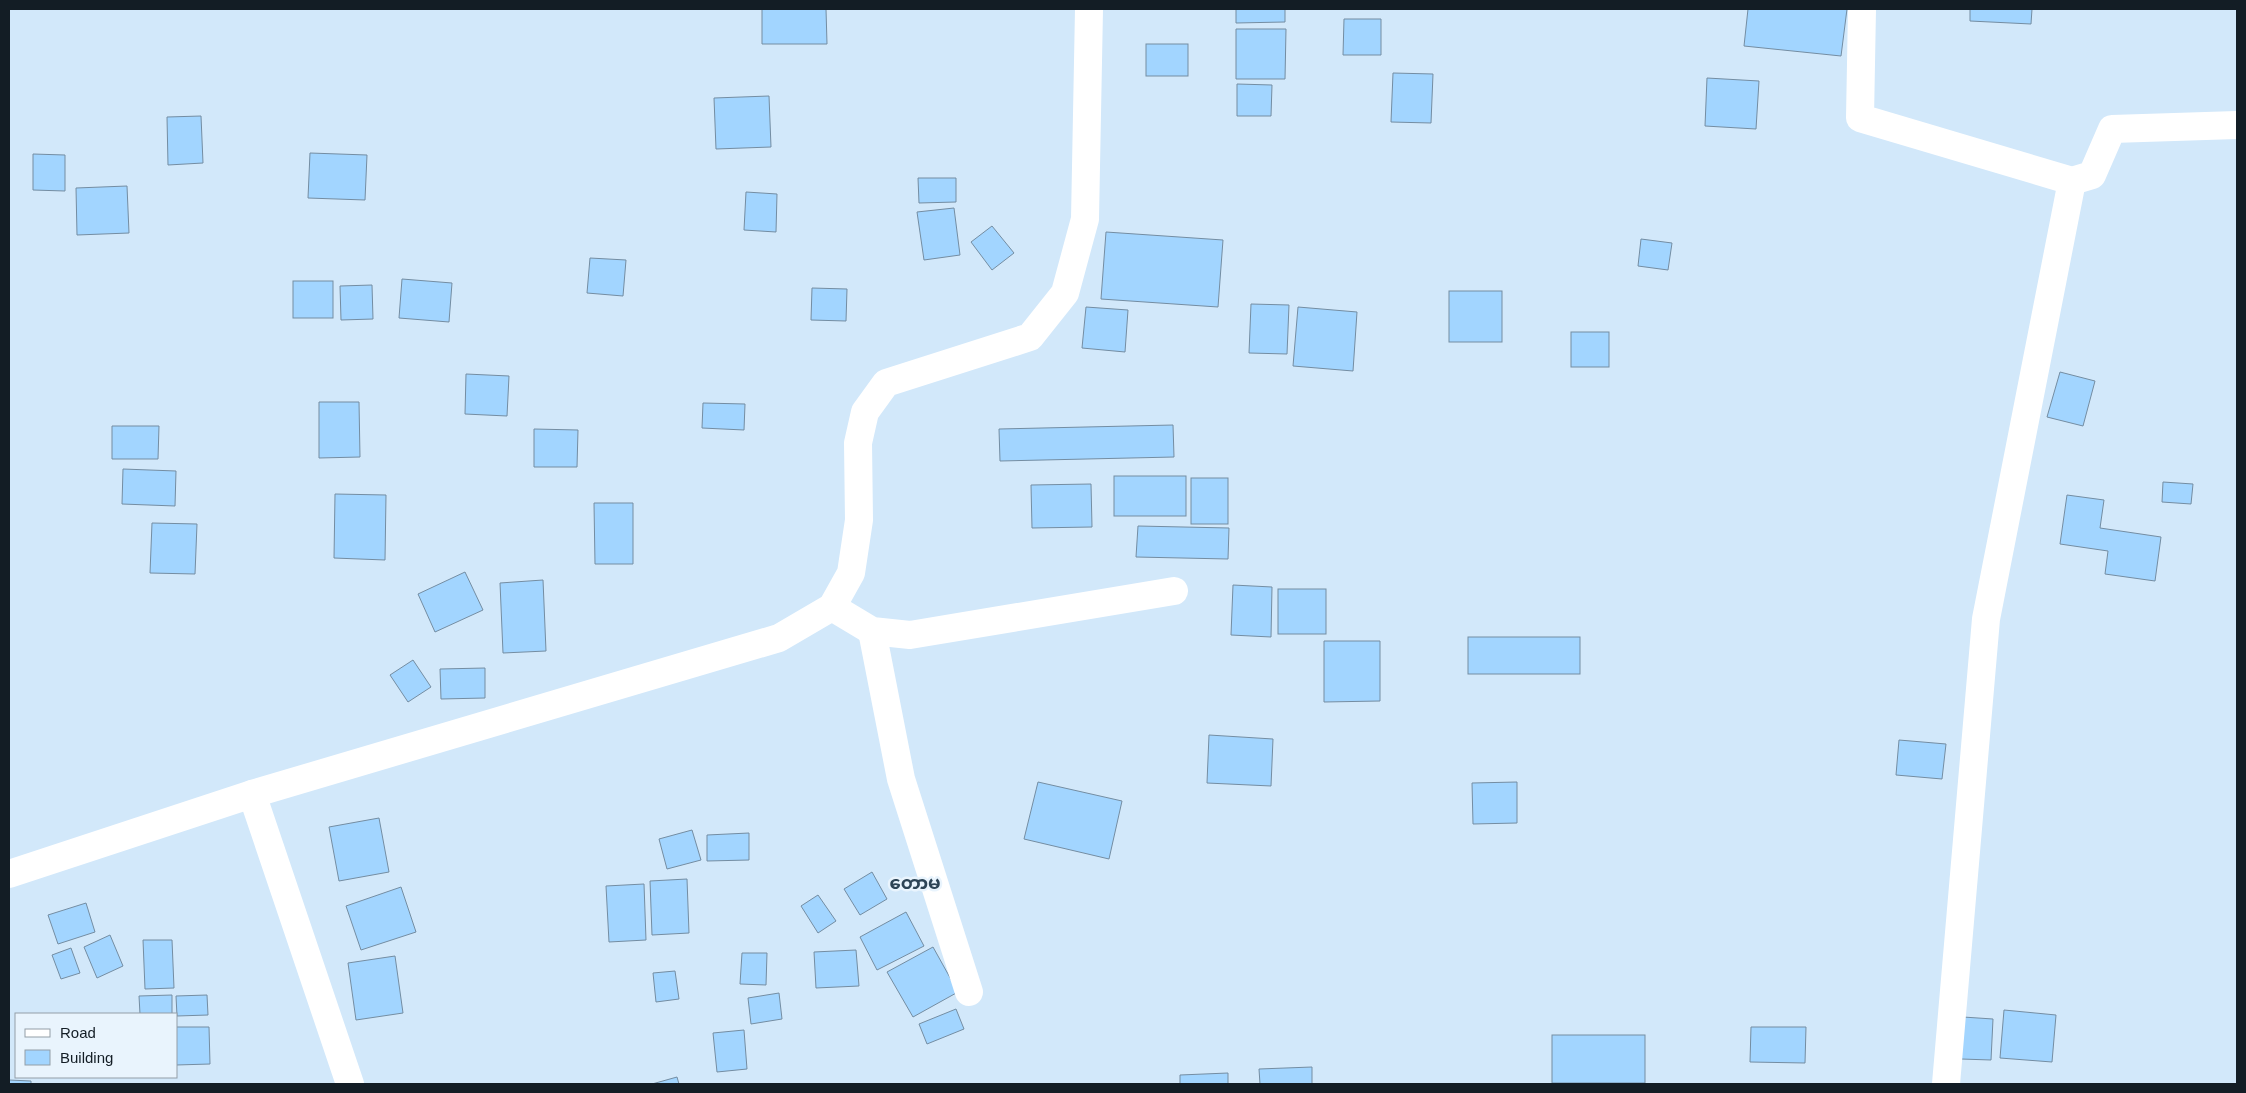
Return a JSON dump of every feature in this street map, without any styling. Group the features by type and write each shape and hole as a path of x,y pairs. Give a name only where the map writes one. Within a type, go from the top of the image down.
{"street":[{"path":"9,874 252,794 779,638 832,607 852,573 859,520 858,443 865,412 886,383 1030,338 1065,293 1085,219 1089,9"},
{"path":"1862,9 1860,118 2072,180 2092,175 2112,129 2237,125"},
{"path":"1946,1084 1986,619 2072,180"},
{"path":"832,607 872,631 910,635 1174,591"},
{"path":"872,631 901,780 969,992"},
{"path":"252,794 350,1084"}],"building":[{"path":"762,9 826,9 827,44 762,44"},
{"path":"1236,9 1285,9 1285,22 1236,23"},
{"path":"1748,9 1847,9 1841,56 1744,46"},
{"path":"1970,9 2032,9 2031,24 1970,21"},
{"path":"1344,19 1381,19 1381,55 1343,55"},
{"path":"1236,29 1286,29 1285,79 1236,79"},
{"path":"1146,44 1188,44 1188,76 1146,76"},
{"path":"1393,73 1433,74 1431,123 1391,122"},
{"path":"1707,78 1759,81 1756,129 1705,126"},
{"path":"1237,84 1272,85 1271,116 1237,116"},
{"path":"769,96 771,147 716,149 714,98"},
{"path":"201,116 203,163 168,165 167,117"},
{"path":"310,153 367,155 365,200 308,198"},
{"path":"33,154 65,155 65,191 33,190"},
{"path":"918,178 956,178 956,202 919,203"},
{"path":"127,186 129,233 77,235 76,188"},
{"path":"746,192 777,194 776,232 744,230"},
{"path":"954,208 960,255 924,260 917,212"},
{"path":"992,226 1014,253 992,270 971,242"},
{"path":"1106,232 1223,240 1218,307 1101,299"},
{"path":"1641,239 1672,243 1668,270 1638,266"},
{"path":"590,258 626,260 623,296 587,293"},
{"path":"402,279 452,283 449,322 399,318"},
{"path":"293,281 333,281 333,318 293,318"},
{"path":"372,285 373,319 341,320 340,286"},
{"path":"812,288 847,289 846,321 811,320"},
{"path":"1449,291 1502,291 1502,342 1449,342"},
{"path":"1251,304 1289,305 1287,354 1249,353"},
{"path":"1086,307 1128,310 1125,352 1082,348"},
{"path":"1298,307 1357,312 1353,371 1293,366"},
{"path":"1571,332 1609,332 1609,367 1571,367"},
{"path":"2060,372 2095,381 2083,426 2047,417"},
{"path":"466,374 509,376 507,416 465,414"},
{"path":"319,402 359,402 360,457 319,458"},
{"path":"703,403 745,404 744,430 702,428"},
{"path":"1173,425 1174,457 1000,461 999,429"},
{"path":"112,426 159,426 158,459 112,459"},
{"path":"534,429 578,430 577,467 534,467"},
{"path":"123,469 176,471 175,506 122,504"},
{"path":"1114,476 1186,476 1186,516 1114,516"},
{"path":"1191,478 1228,478 1228,524 1191,524"},
{"path":"2163,482 2193,484 2191,504 2162,502"},
{"path":"1091,484 1092,527 1032,528 1031,485"},
{"path":"335,494 386,495 385,560 334,558"},
{"path":"2067,495 2104,500 2100,528 2161,537 2155,581 2105,574 2108,551 2060,544"},
{"path":"594,503 633,503 633,564 595,564"},
{"path":"152,523 197,524 195,574 150,573"},
{"path":"1138,526 1229,528 1228,559 1136,557"},
{"path":"465,572 483,610 435,632 418,594"},
{"path":"543,580 546,651 503,653 500,583"},
{"path":"1233,585 1272,587 1271,637 1231,635"},
{"path":"1278,589 1326,589 1326,634 1278,634"},
{"path":"1468,637 1580,637 1580,674 1468,674"},
{"path":"1324,641 1380,641 1380,701 1324,702"},
{"path":"413,660 431,687 408,702 390,675"},
{"path":"485,668 485,698 441,699 440,669"},
{"path":"1209,735 1273,739 1271,786 1207,783"},
{"path":"1899,740 1946,744 1942,779 1896,775"},
{"path":"1038,782 1122,801 1109,859 1024,839"},
{"path":"1517,782 1517,823 1473,824 1472,783"},
{"path":"379,818 389,872 339,881 329,827"},
{"path":"692,830 701,860 667,869 659,839"},
{"path":"749,833 749,860 707,861 707,835"},
{"path":"872,872 887,899 860,915 844,889"},
{"path":"687,879 689,933 652,935 650,881"},
{"path":"644,884 646,940 609,942 606,886"},
{"path":"401,887 416,932 361,950 346,906"},
{"path":"818,895 836,921 818,933 801,906"},
{"path":"86,903 95,932 58,944 48,915"},
{"path":"906,912 924,946 877,970 860,937"},
{"path":"110,935 123,966 97,978 84,947"},
{"path":"143,940 172,940 174,988 145,989"},
{"path":"933,947 958,992 913,1017 887,972"},
{"path":"71,948 80,973 61,979 52,955"},
{"path":"856,950 859,986 816,988 814,952"},
{"path":"742,953 767,953 766,985 740,984"},
{"path":"395,956 403,1013 356,1020 348,963"},
{"path":"675,971 679,999 656,1002 653,973"},
{"path":"779,993 782,1019 751,1024 748,998"},
{"path":"172,995 172,1013 140,1013 139,996"},
{"path":"207,995 208,1015 178,1016 176,996"},
{"path":"956,1009 964,1029 927,1044 919,1024"},
{"path":"2004,1010 2056,1015 2052,1062 2000,1058"},
{"path":"1963,1017 1993,1019 1991,1060 1961,1059"},
{"path":"178,1027 209,1027 210,1064 178,1065"},
{"path":"1751,1027 1806,1027 1805,1063 1750,1062"},
{"path":"744,1030 747,1069 717,1072 713,1033"},
{"path":"1552,1035 1645,1035 1645,1083 1552,1083"},
{"path":"1312,1067 1312,1084 1260,1084 1259,1069"},
{"path":"1228,1073 1228,1084 1180,1084 1180,1075"},
{"path":"677,1077 679,1084 652,1084"},
{"path":"9,1080 31,1081 31,1084 9,1084"}],"district":[{"name":"တောမ","path":"915,883"}]}
